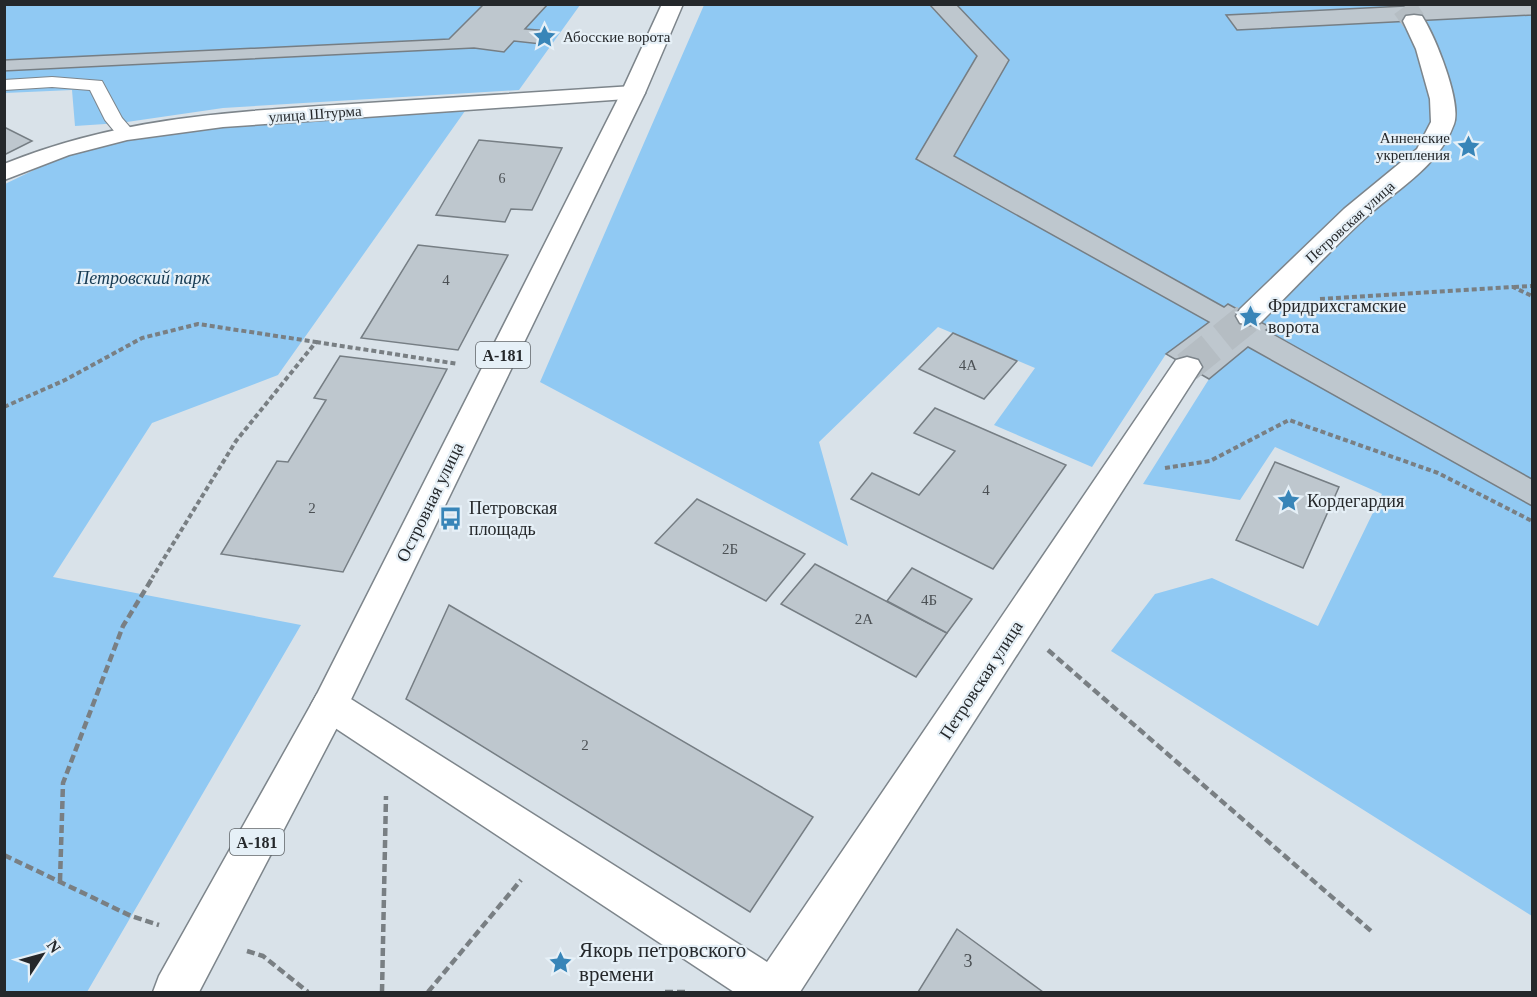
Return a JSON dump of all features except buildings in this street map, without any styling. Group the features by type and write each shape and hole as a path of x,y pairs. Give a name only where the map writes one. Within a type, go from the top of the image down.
{"street":[{"name":"Островная улица","path":"180,988 330,705 633,93 673,4"},
{"name":"Петровская улица","path":"1250,316 1353,215 1427,153 1443,122 1442,99 1426,49 1407,11"},
{"name":"улица Штурма","path":"4,173 60,150 126,133 223,120 633,93"},
{"name":"Петровская улица","path":"774,993 1187,367"},
{"path":"330,705 774,993"}],"lane":[{"path":"4,85 52,82 96,85 114,120 126,133"}],"path":[{"path":"1314,300 1533,286"},
{"path":"1514,287 1533,296"},
{"path":"4,407 65,380 142,338 198,324 468,366"},
{"path":"60,881 63,783 123,626 236,441 316,342"},
{"path":"1117,475 1210,461 1289,420 1438,473 1533,521"},
{"path":"1018,624 1371,931"},
{"path":"382,993 386,796"},
{"path":"4,855 131,916 264,956 308,993"},
{"path":"428,993 521,880"}],"green space":[{"path":"4,5 580,5 519,90 223,108 120,123 75,126 72,90 5,93"},
{"path":"704,5 929,5 977,56 916,159 1209,322 1166,354 1092,467 994,425 1035,368 938,327 819,442 848,546 540,382"},
{"path":"956,5 1532,5 1532,479 1266,330 1269,327 1229,304 1224,307 954,156 1009,60"},
{"name":"Петровский парк","path":"465,111 278,375 152,423 53,577 301,625 87,992 5,992 5,184 65,155 120,142 224,127"},
{"path":"1248,347 1532,506 1532,916 1111,651 1155,594 1212,578 1318,626 1382,494 1275,447 1240,500 1143,484 1209,379"}],"tunnel":[{"path":"1404,7 1414,21"},
{"path":"1187,367 1250,316"}],"place":[{"name":"Абосские ворота","path":"545,37"},
{"name":"Анненские укрепления","path":"1468,147"},
{"name":"Фридрихсгамские ворота","path":"1250,316"},
{"name":"Кордегардия","path":"1289,501"},
{"name":"Петровская площадь","path":"451,518"},
{"name":"Якорь петровского времени","path":"561,962"}]}
